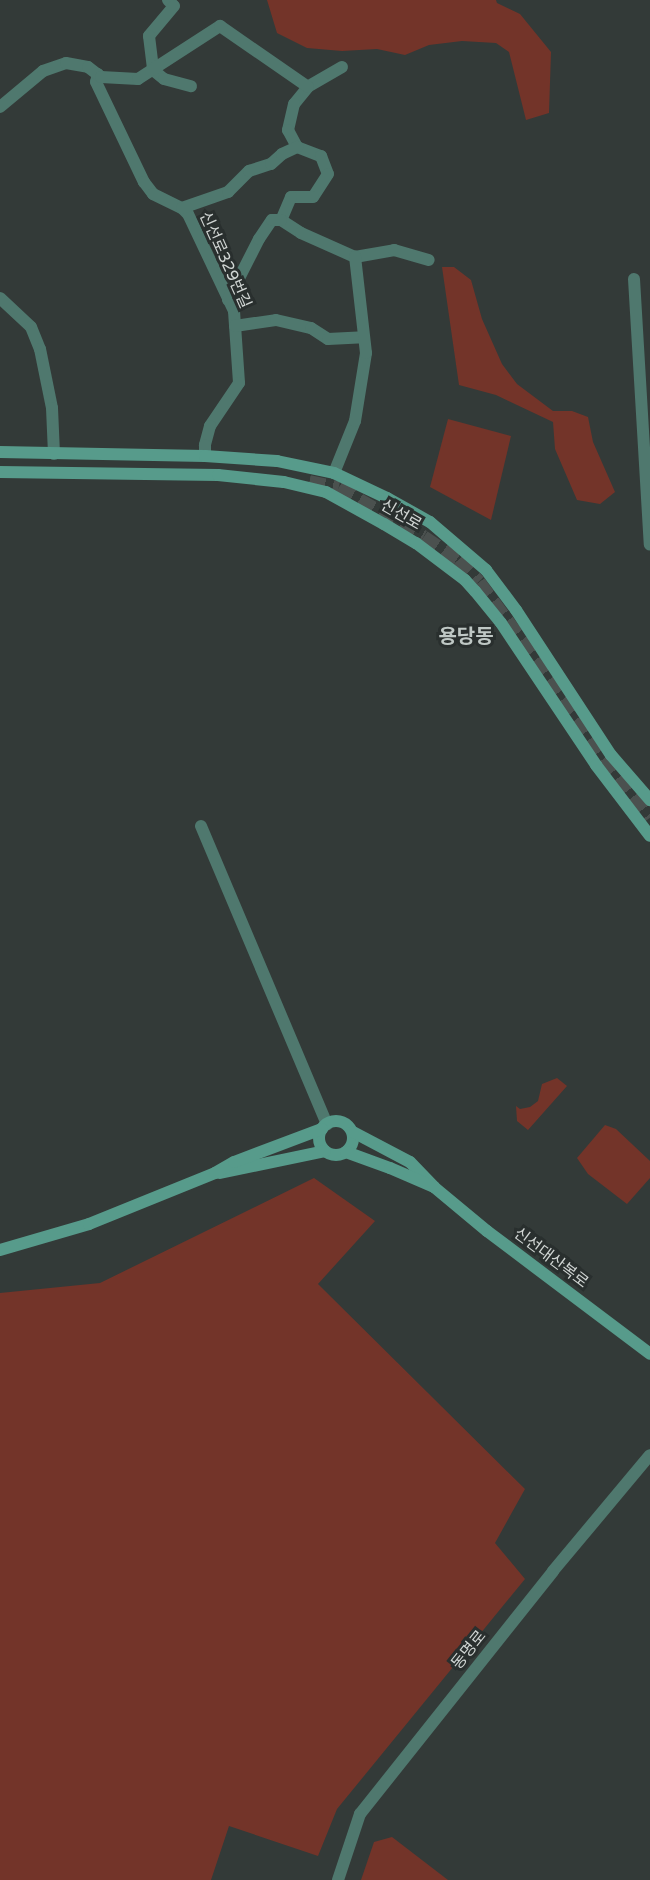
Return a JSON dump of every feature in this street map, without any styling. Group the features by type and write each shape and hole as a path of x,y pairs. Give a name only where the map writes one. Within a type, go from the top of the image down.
{"main road":[{"name":"신선로","path":"0,452 205,456 301,465 334,473 387,498 430,522 486,570 516,610 611,755 650,801"},
{"path":"297,484 301,465"},
{"name":"신선로","path":"0,472 218,475 297,484 326,492 384,524 416,543 465,579 501,623 596,765 650,836"},
{"name":"신선대산복로","path":"0,1250 89,1224 215,1173 234,1162 342,1121 353,1132 410,1162 434,1187 650,1354"},
{"path":"324,1126 319,1137 324,1151"},
{"path":"346,1152 351,1147 353,1132"},
{"name":"신선대산복로","path":"215,1173 324,1151 339,1155 346,1152 434,1187"}],"street":[{"path":"168,0 174,6 149,36 153,70 164,79 191,86"},
{"path":"0,107 43,71 66,63 88,67 98,74 138,79 220,26 308,87"},
{"path":"281,220 291,198 313,197 328,174 321,156 297,147 288,130 294,104 308,87 342,67"},
{"name":"신선로329번길","path":"98,74 96,82 144,182 153,194 182,208 188,214 234,311 240,383 210,426 205,445 205,456"},
{"name":"신선로329번길","path":"182,208 228,192 249,171 271,164 282,154 297,147"},
{"path":"228,300 258,239 272,220 281,220 301,233 355,257 394,250 429,260"},
{"path":"334,473 355,421 366,353 355,257"},
{"path":"634,279 650,545"},
{"path":"0,298 31,327 40,349 52,408 54,454"},
{"name":"신선로329번길","path":"235,326 276,320 294,322 328,339 363,337"},
{"path":"201,826 324,1126"},
{"name":"동명로","path":"339,1880 360,1814 553,1571 650,1455"}],"shaded area":[{"path":"267,0 496,0 497,3 520,14 551,52 549,113 526,120 509,52 496,43 462,41 429,45 405,55 377,49 342,51 307,48 277,33"},
{"path":"442,267 454,267 471,280 482,319 502,364 517,384 553,411 572,411 588,417 593,442 615,492 600,504 577,500 555,449 553,422 496,395 459,385"},
{"path":"448,419 511,436 491,520 430,487"},
{"path":"557,1078 567,1086 528,1130 517,1121 516,1106 520,1109 530,1107 538,1101 542,1084"},
{"path":"605,1125 616,1129 650,1161 650,1178 627,1204 588,1174 577,1158"},
{"path":"314,1178 375,1221 318,1284 525,1489 495,1543 525,1579 337,1809 318,1856 229,1826 211,1880 0,1880 0,1293 100,1283"},
{"path":"392,1837 448,1880 361,1880 374,1842"}],"tunnel":[{"path":"309,483 338,489 423,538 457,561 478,583 650,818"}],"district":[{"name":"용당동","path":"466,637"}]}
